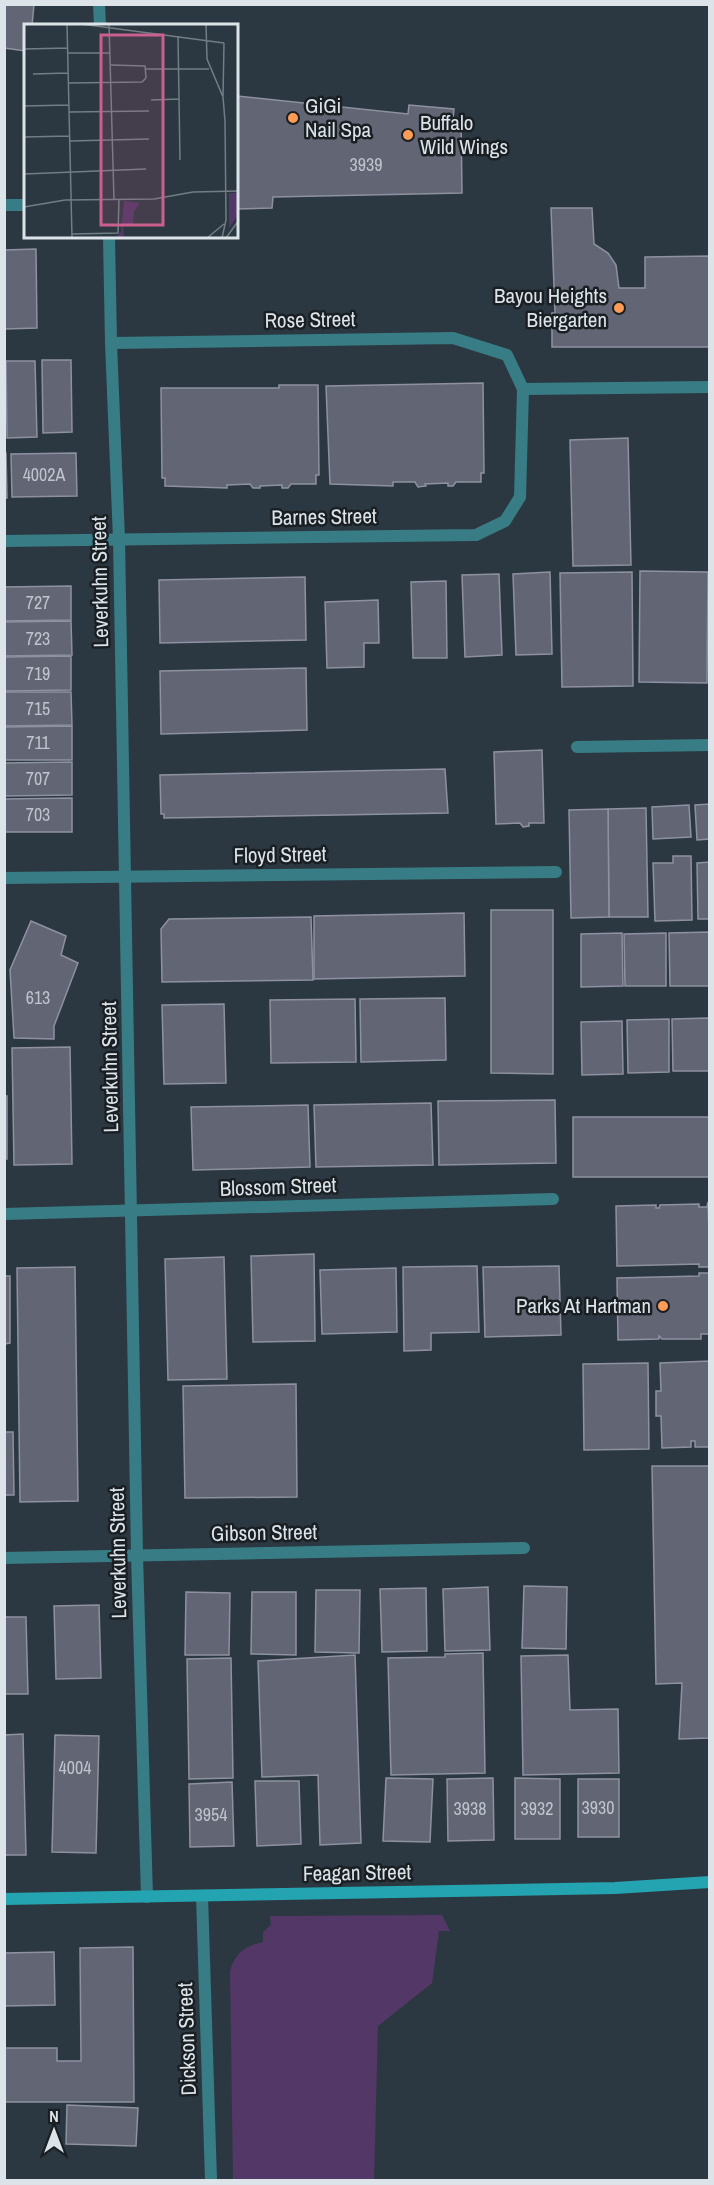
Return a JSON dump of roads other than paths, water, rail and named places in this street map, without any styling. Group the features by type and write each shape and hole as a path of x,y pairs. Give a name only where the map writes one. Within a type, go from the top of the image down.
{"street":[{"path":"99,4 100,24"},
{"path":"4,205 24,205"},
{"name":"Leverkuhn Street","path":"109,238 119,539 133,1211 137,1555 147,1897"},
{"name":"Rose Street","path":"111,343 453,338 507,355"},
{"name":"Barnes Street","path":"4,541 476,535 505,521 520,497 523,389 507,355"},
{"path":"523,389 710,387"},
{"path":"577,747 710,745"},
{"name":"Floyd Street","path":"4,878 556,872"},
{"name":"Blossom Street","path":"4,1214 553,1199"},
{"name":"Gibson Street","path":"4,1558 524,1548"},
{"name":"Feagan Street","path":"4,1899 615,1888 710,1882"},
{"name":"Dickson Street","path":"202,1896 211,2181"}],"place":[{"name":"GiGi Nail Spa","path":"293,118"},
{"name":"Buffalo Wild Wings","path":"408,135"},
{"name":"Bayou Heights Biergarten","path":"619,308"},
{"name":"Parks At Hartman","path":"663,1306"}]}
